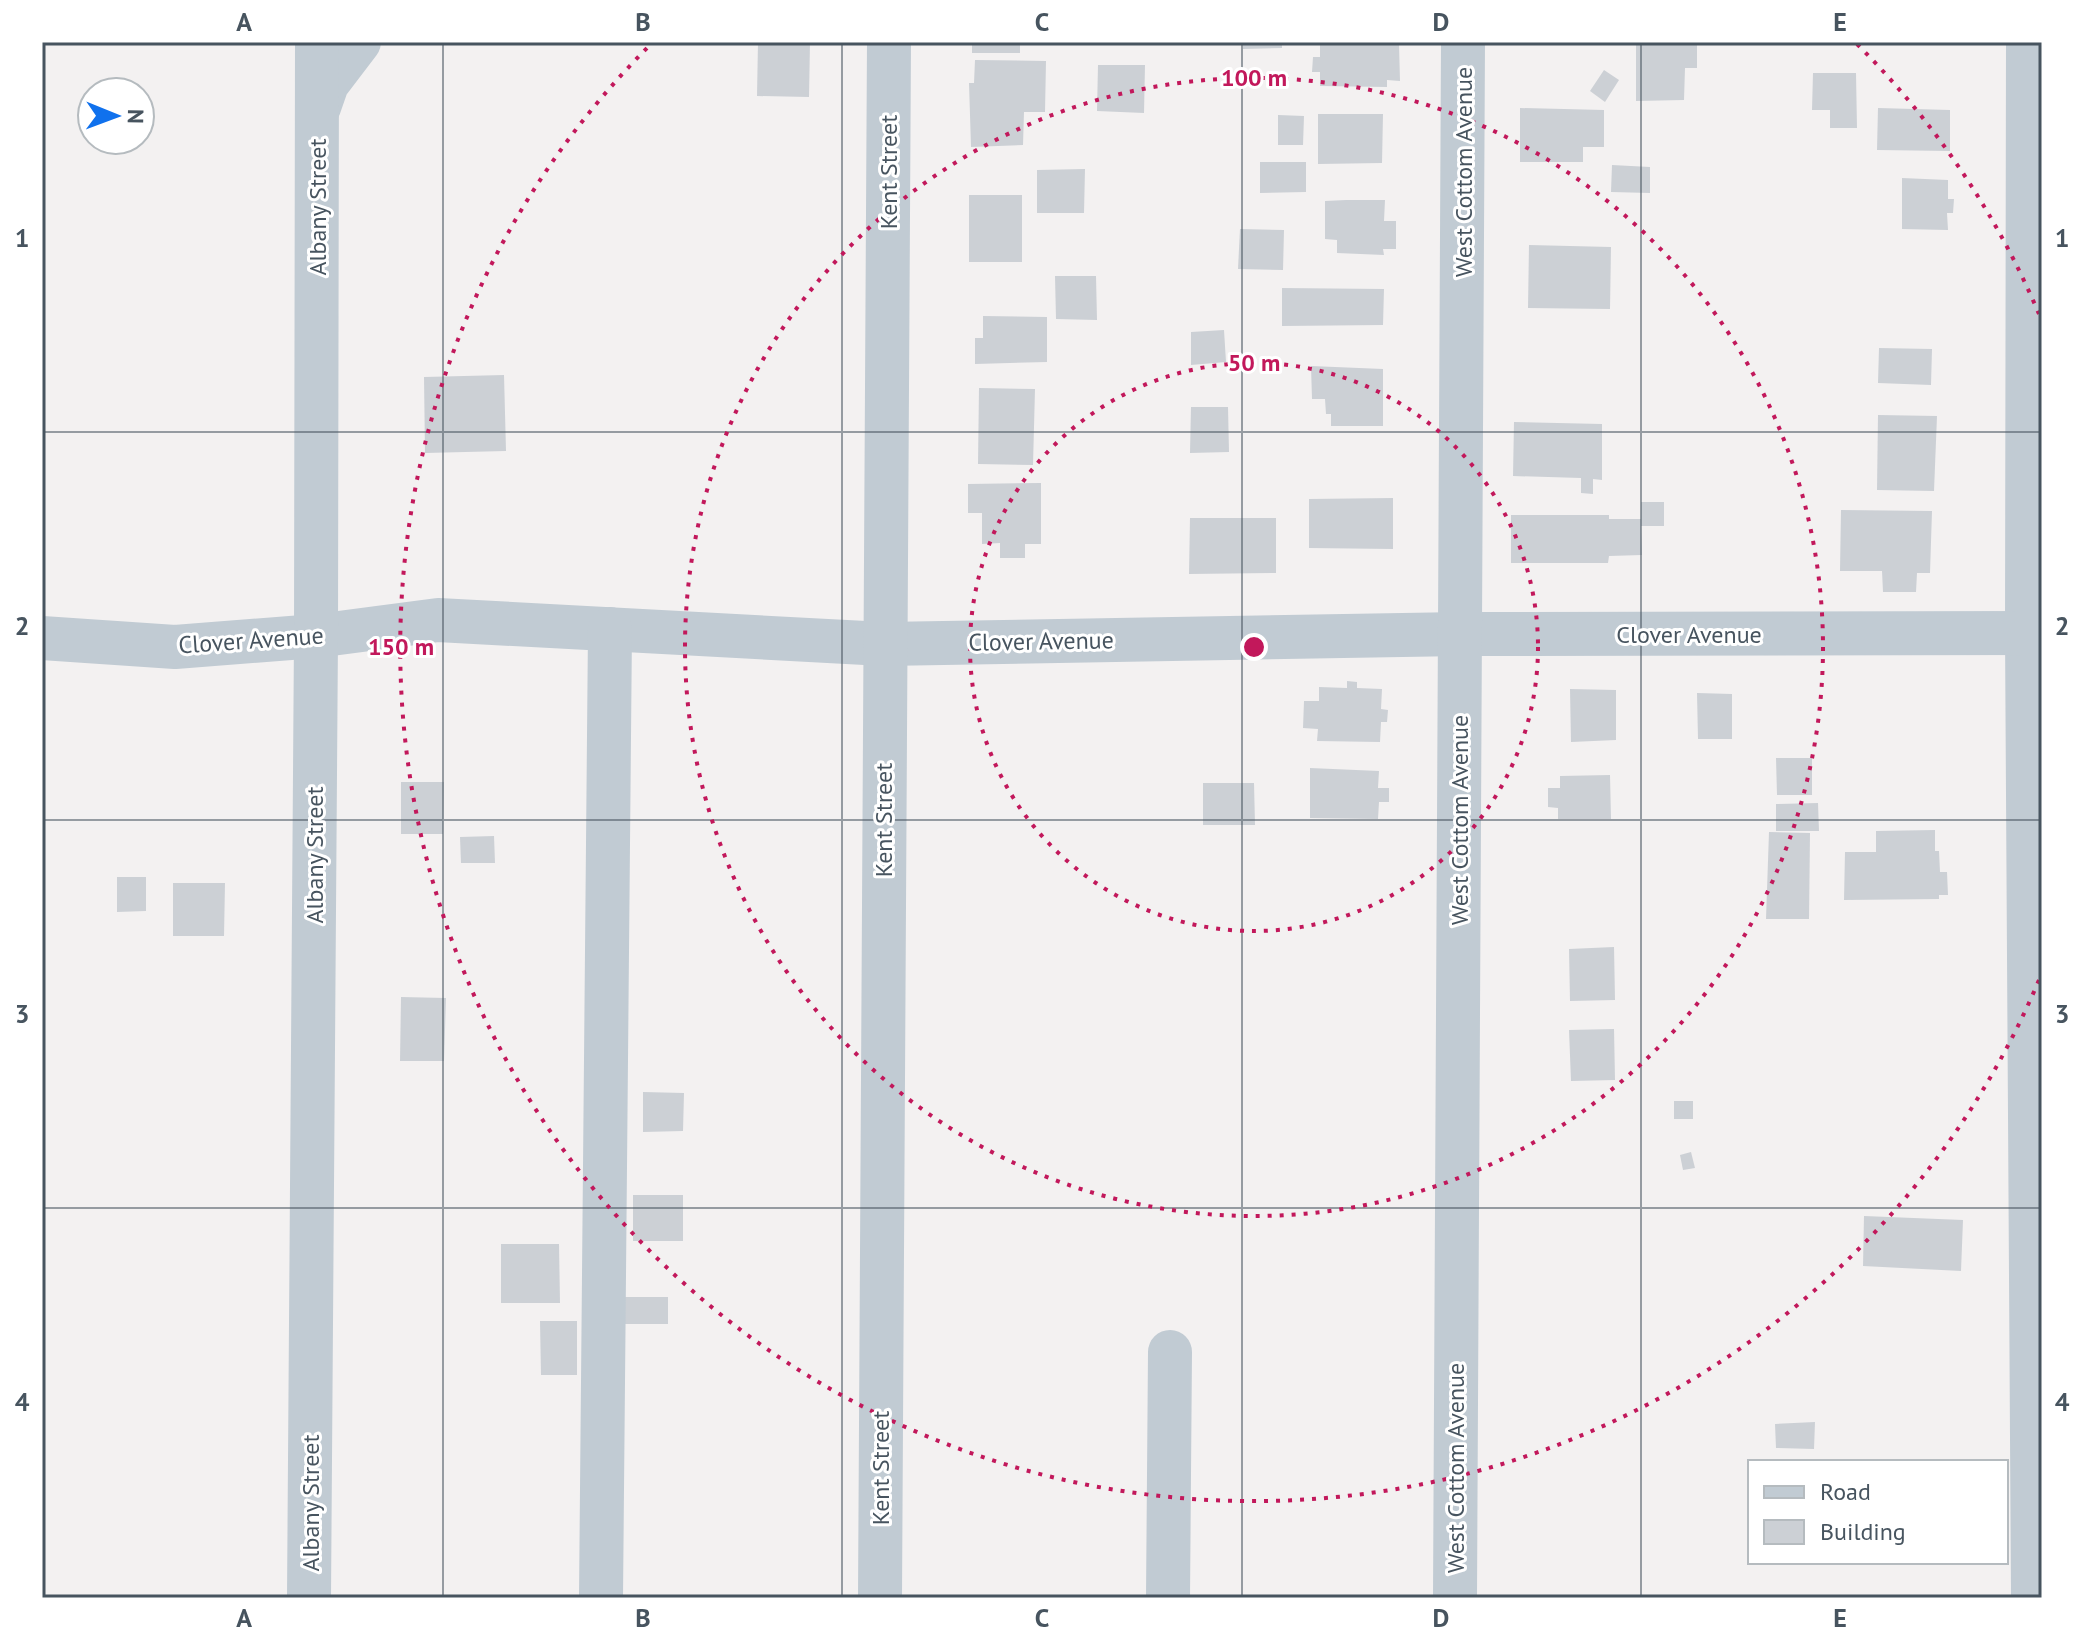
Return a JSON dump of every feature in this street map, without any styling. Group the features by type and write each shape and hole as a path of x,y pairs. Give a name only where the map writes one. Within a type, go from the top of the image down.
{"street":[{"name":"Albany Street","path":"309,1598 317,42"},
{"name":"Albany Street","path":"318,113 327,84 359,42"},
{"name":"Kent Street","path":"880,1598 889,42"},
{"name":"West Cottom Avenue","path":"1455,1598 1463,42"},
{"path":"2028,42 2035,633 2036,1580"},
{"name":"Clover Avenue","path":"42,638 175,647 316,636 438,620 884,644 1461,634 2035,633"},
{"path":"601,1598 610,629"},
{"path":"1168,1598 1170,1352"}],"building":[{"path":"758,42 810,42 809,97 757,96"},
{"path":"972,42 1020,42 1020,53 972,53"},
{"path":"1243,42 1282,42 1282,48 1243,49"},
{"path":"1320,42 1399,44 1400,81 1387,80 1387,87 1320,86 1320,72 1312,72 1313,57 1320,57"},
{"path":"1636,42 1697,42 1697,68 1685,68 1684,100 1636,101"},
{"path":"975,60 1046,61 1045,112 1024,112 1023,145 971,147 969,83 974,83"},
{"path":"1098,65 1145,65 1144,113 1097,111"},
{"path":"1604,70 1619,80 1605,102 1590,91"},
{"path":"1813,73 1856,73 1857,128 1830,128 1830,110 1812,110"},
{"path":"1520,108 1604,110 1604,147 1583,147 1583,162 1520,162"},
{"path":"1878,108 1950,110 1950,151 1877,150"},
{"path":"1318,114 1383,114 1382,163 1318,164"},
{"path":"1278,115 1304,116 1303,145 1278,145"},
{"path":"1260,162 1306,162 1306,192 1260,193"},
{"path":"1612,165 1650,167 1650,193 1611,192"},
{"path":"1085,169 1084,213 1037,213 1037,170"},
{"path":"1902,178 1948,180 1948,199 1954,199 1953,213 1947,213 1948,230 1902,229"},
{"path":"969,195 1022,195 1022,262 969,262"},
{"path":"1385,200 1384,221 1396,221 1396,249 1383,249 1384,255 1337,253 1337,240 1325,239 1325,201"},
{"path":"1240,229 1284,230 1283,270 1238,269"},
{"path":"1529,245 1611,247 1610,309 1528,308"},
{"path":"1055,276 1096,276 1097,320 1056,319"},
{"path":"1282,288 1384,289 1383,325 1282,326"},
{"path":"983,316 1047,317 1047,362 975,364 975,338 983,338"},
{"path":"1224,330 1226,362 1191,365 1191,332"},
{"path":"1879,348 1932,349 1931,385 1878,383"},
{"path":"1311,366 1383,369 1383,426 1331,426 1331,414 1326,414 1325,399 1312,399"},
{"path":"504,375 506,451 425,453 424,377"},
{"path":"979,388 1035,389 1033,465 978,464"},
{"path":"1191,407 1228,407 1229,452 1190,453"},
{"path":"1878,415 1937,416 1934,491 1877,490"},
{"path":"1514,422 1602,424 1602,480 1593,479 1593,494 1581,493 1581,478 1513,476"},
{"path":"1041,483 1041,544 1025,544 1025,558 1000,558 1000,543 982,544 982,513 968,513 968,484"},
{"path":"1393,498 1393,549 1309,548 1309,499"},
{"path":"1641,502 1664,502 1664,526 1641,526 1642,555 1609,556 1608,563 1511,563 1511,515 1609,515 1609,519 1641,519"},
{"path":"1841,510 1932,511 1930,573 1917,573 1916,592 1883,592 1882,571 1840,571"},
{"path":"1190,518 1276,518 1276,573 1189,574"},
{"path":"1347,681 1357,682 1357,688 1382,689 1381,709 1388,710 1387,722 1381,722 1380,742 1317,741 1318,729 1303,728 1304,701 1319,701 1319,687 1347,688"},
{"path":"1570,689 1616,690 1616,740 1571,742"},
{"path":"1697,693 1732,694 1732,739 1698,739"},
{"path":"1776,758 1812,758 1812,795 1777,795"},
{"path":"1310,768 1379,771 1378,788 1389,788 1389,802 1379,802 1378,819 1310,818"},
{"path":"1610,775 1611,819 1558,819 1558,808 1548,807 1548,788 1560,788 1560,776"},
{"path":"401,782 444,782 443,834 401,834"},
{"path":"1203,783 1254,783 1255,825 1203,825"},
{"path":"1818,803 1819,831 1776,831 1776,804"},
{"path":"1935,830 1935,851 1939,851 1940,872 1947,872 1948,895 1939,895 1939,899 1844,900 1845,852 1876,852 1876,831"},
{"path":"1769,832 1810,833 1809,919 1766,919"},
{"path":"494,836 495,863 461,863 460,837"},
{"path":"117,877 146,877 146,911 117,912"},
{"path":"173,883 225,883 224,936 173,936"},
{"path":"1614,947 1615,1000 1570,1001 1569,949"},
{"path":"401,997 446,998 444,1061 400,1061"},
{"path":"1614,1029 1615,1080 1571,1081 1569,1030"},
{"path":"643,1092 684,1093 683,1131 643,1132"},
{"path":"1674,1101 1693,1101 1693,1119 1674,1119"},
{"path":"1691,1152 1695,1168 1683,1170 1680,1155"},
{"path":"633,1195 683,1195 683,1241 633,1241"},
{"path":"1864,1216 1963,1220 1961,1271 1863,1266"},
{"path":"501,1244 559,1244 560,1303 501,1303"},
{"path":"623,1297 668,1297 668,1324 622,1324"},
{"path":"540,1321 577,1321 577,1375 541,1375"},
{"path":"1815,1422 1814,1449 1776,1448 1775,1424"}]}
